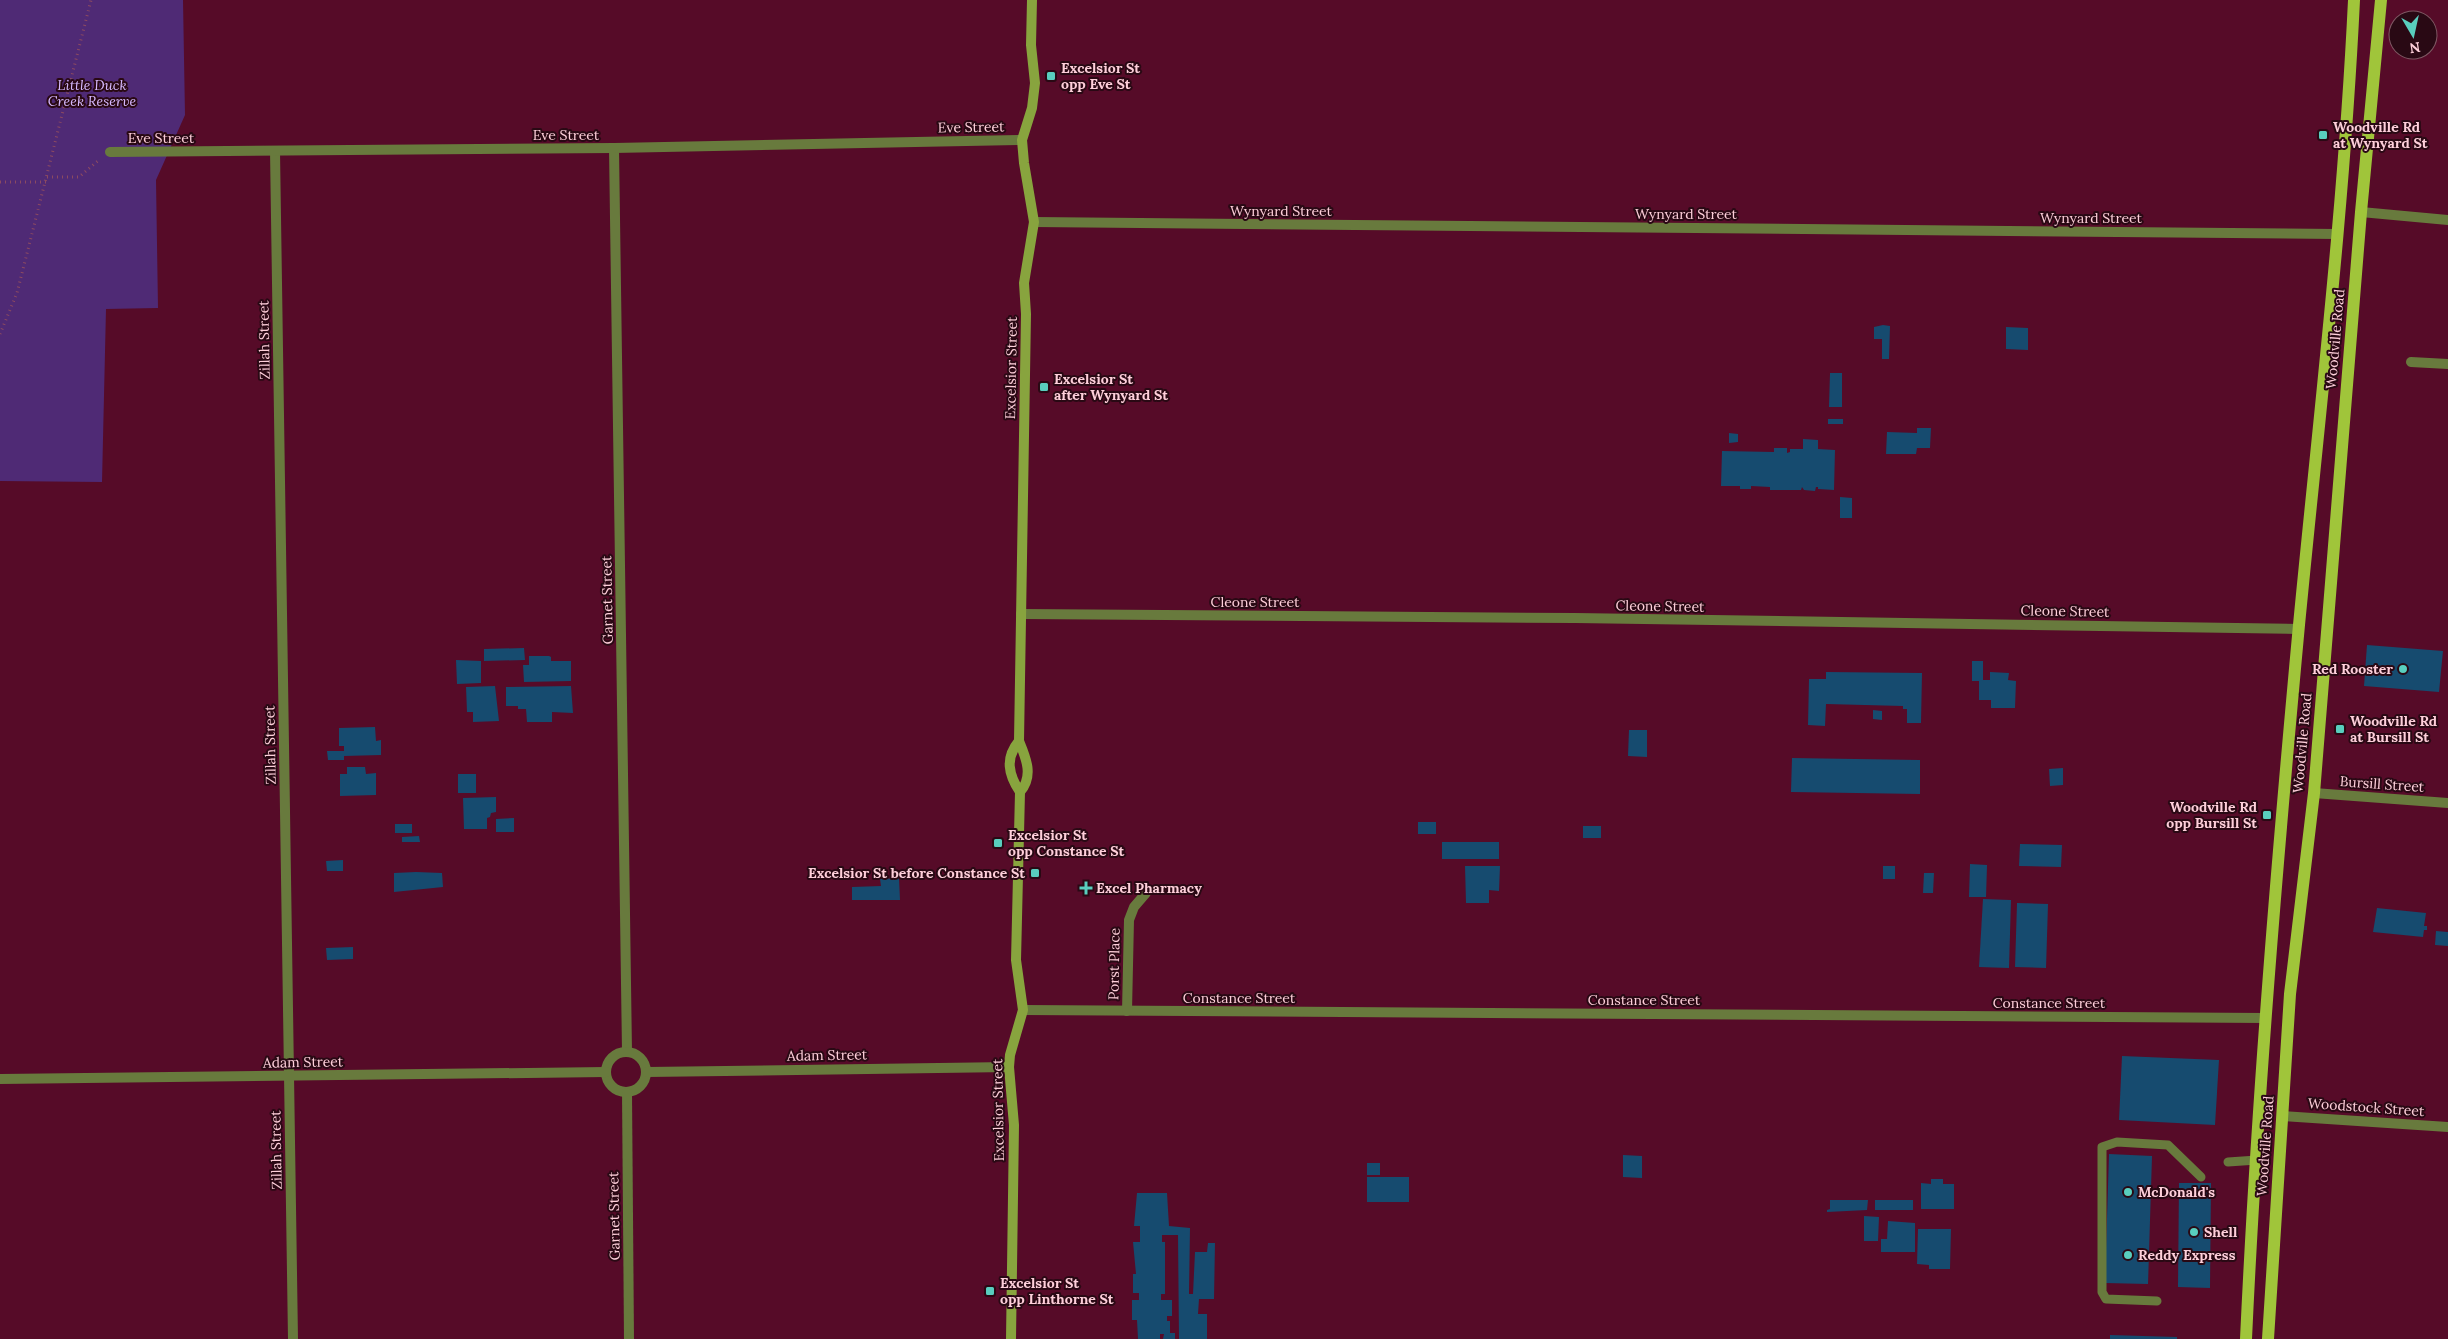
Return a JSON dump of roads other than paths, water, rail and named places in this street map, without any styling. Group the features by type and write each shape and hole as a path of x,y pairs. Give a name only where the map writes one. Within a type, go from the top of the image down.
{"main road":[{"name":"Woodville Road","path":"2246,1339 2266,1018 2299,629 2337,234 2354,0"},
{"name":"Woodville Road","path":"2268,1339 2290,994 2314,793 2361,212 2381,0"}],"street":[{"name":"Excelsior Street","path":"1020,792 1028,779 1028,766 1019,741 1026,314 1024,283 1034,222 1022,140 1032,108 1035,83 1031,45 1032,0"},
{"name":"Eve Street","path":"110,152 614,148 1022,140"},
{"name":"Garnet Street","path":"614,148 627,1052"},
{"name":"Zillah Street","path":"275,151 293,1339"},
{"path":"2361,212 2448,220"},
{"name":"Wynyard Street","path":"1034,222 2337,234"},
{"path":"2411,362 2448,364"},
{"name":"Cleone Street","path":"1021,614 1555,618 2299,629"},
{"name":"Excelsior Street","path":"1011,1339 1014,1125 1009,1067 1010,1054 1022,1010 1016,960 1020,792 1009,770 1010,756 1019,741"},
{"name":"Bursill Street","path":"2314,793 2448,803"},
{"name":"Porst Place","path":"1127,1011 1129,920 1134,907 1146,893"},
{"name":"Constance Street","path":"1022,1010 2266,1018"},
{"path":"627,1052 633,1053 642,1060 647,1072 644,1083 639,1088 627,1093 614,1089 607,1078 606,1072 610,1060 621,1053 627,1052"},
{"name":"Adam Street","path":"647,1072 1009,1067"},
{"name":"Adam Street","path":"0,1079 606,1072"},
{"name":"Garnet Street","path":"627,1093 629,1339"},
{"name":"Woodstock Street","path":"2282,1116 2448,1126"}],"lane":[{"path":"2157,1301 2106,1299 2102,1292 2102,1147 2117,1142 2168,1145 2201,1177"},
{"path":"2228,1162 2257,1160"}],"place":[{"name":"Excelsior St opp Eve St","path":"1051,76"},
{"name":"Woodville Rd at Wynyard St","path":"2323,135"},
{"name":"Excelsior St after Wynyard St","path":"1044,387"},
{"name":"Red Rooster","path":"2403,669"},
{"name":"Woodville Rd at Bursill St","path":"2340,729"},
{"name":"Woodville Rd opp Bursill St","path":"2267,815"},
{"name":"Excelsior St opp Constance St","path":"998,843"},
{"name":"Excelsior St before Constance St","path":"1035,873"},
{"name":"Excel Pharmacy","path":"1086,888"},
{"name":"McDonald's","path":"2128,1192"},
{"name":"Shell","path":"2194,1232"},
{"name":"Reddy Express","path":"2128,1255"},
{"name":"Excelsior St opp Linthorne St","path":"990,1291"}],"park label":[{"name":"Little Duck Creek Reserve","path":"92,94"}]}
